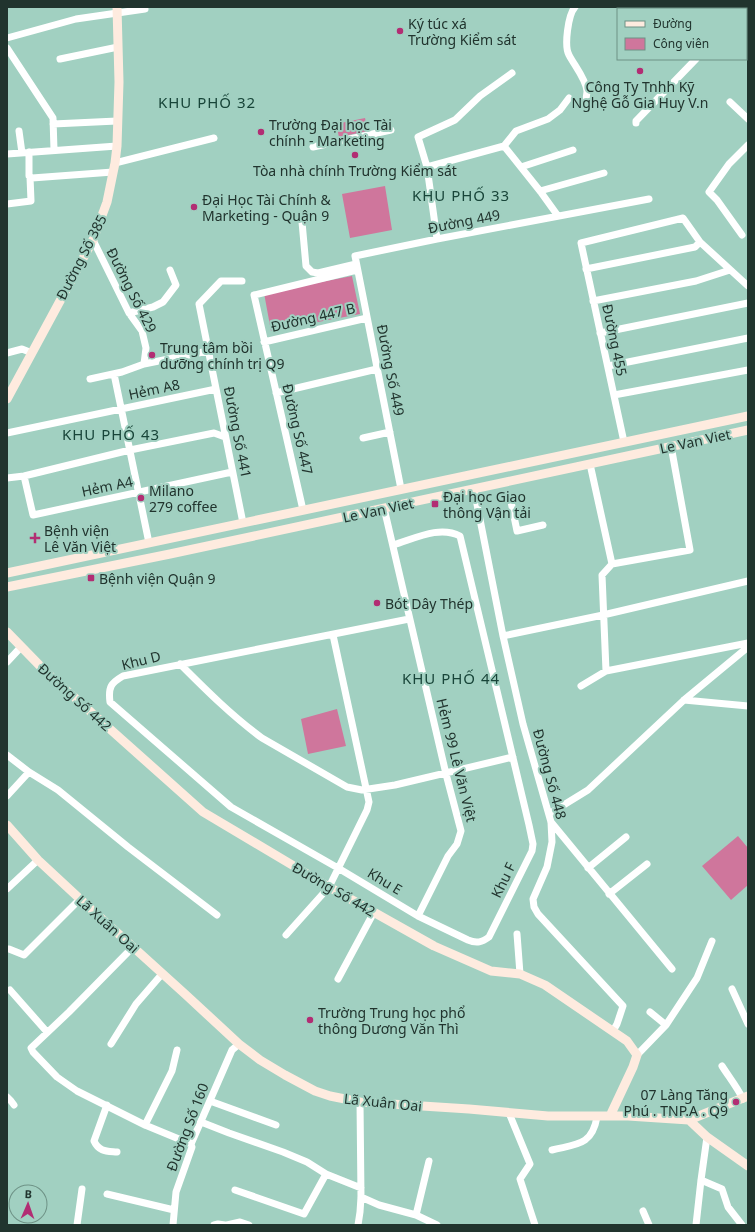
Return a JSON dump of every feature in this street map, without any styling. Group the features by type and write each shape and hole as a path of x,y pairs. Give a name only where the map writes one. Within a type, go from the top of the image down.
{"main road":[{"name":"Đường Số 385","path":"8,397 93,240 107,202 117,146 119,82 117,10"},
{"name":"Le Van Viet","path":"7,573 748,416"},
{"name":"Le Van Viet","path":"7,587 152,558 748,430"},
{"path":"624,442 627,456"},
{"path":"471,475 474,489"},
{"path":"448,479 452,494"},
{"path":"401,489 404,504"},
{"path":"149,543 152,558"},
{"name":"Đường Số 442","path":"7,632 46,672 203,812 329,887 434,946 491,971 520,974 546,985 627,1041 637,1054"},
{"name":"Lã Xuân Oai","path":"7,825 38,860 239,1044 260,1060 315,1090 330,1096 360,1102 548,1116 610,1116 689,1120"},
{"path":"610,1116 633,1067 637,1054"},
{"path":"745,1097 689,1120 707,1137 748,1166"}],"street":[{"path":"575,7 571,11 568,29 568,53 587,90 586,100"},
{"path":"7,38 76,19 117,10 145,8"},
{"path":"7,48 53,118 54,150"},
{"path":"60,59 118,48"},
{"path":"636,123 636,121 695,60"},
{"path":"437,239 427,167 418,137 455,120 480,96 512,73"},
{"path":"427,167 504,146 516,131 548,119 560,110 569,98"},
{"path":"730,102 748,119"},
{"path":"53,124 117,121"},
{"path":"7,204 31,201 30,177 19,130"},
{"path":"313,147 391,130"},
{"path":"30,177 114,167 214,138"},
{"path":"742,234 717,200 709,192 729,164 748,145"},
{"path":"7,154 117,146"},
{"path":"504,146 540,190 558,216"},
{"path":"521,167 573,150"},
{"path":"540,190 604,173"},
{"name":"Đường 449","path":"356,263 437,239 649,199"},
{"name":"Đường 455","path":"624,442 581,243 668,223 679,218 683,218 700,242"},
{"path":"302,222 306,266 312,272 318,273 356,263"},
{"name":"Đường Số 429","path":"93,240 129,313 142,331 146,348 144,364"},
{"path":"586,269 695,247 700,242 748,286"},
{"name":"Đường Số 449","path":"356,263 401,489"},
{"name":"Đường Số 447","path":"303,510 254,295 356,263"},
{"path":"129,313 163,302 176,285 170,270"},
{"path":"593,301 696,281 730,270"},
{"name":"Đường Số 441","path":"242,281 221,281 199,304 243,523"},
{"path":"600,334 748,303"},
{"name":"Đường 447 B","path":"264,342 367,318"},
{"path":"608,366 748,338"},
{"path":"7,353 22,349 32,353"},
{"path":"90,379 114,374 144,364 208,351"},
{"path":"276,393 377,369"},
{"path":"614,395 748,370"},
{"path":"114,374 149,543"},
{"name":"Hẻm A8","path":"7,433 216,390"},
{"path":"363,438 390,432"},
{"path":"7,478 24,476 130,450 214,433 225,437"},
{"path":"606,671 602,575 612,564 690,550 671,446"},
{"path":"590,464 612,564"},
{"name":"Hẻm A4","path":"24,476 33,515 232,472"},
{"name":"Đường Số 448","path":"474,489 503,636 523,724 551,822 552,842 548,867 534,899 534,907 538,914 623,1006 613,1031"},
{"path":"510,497 513,532 543,525"},
{"name":"Hẻm 99 Lê Văn Việt","path":"384,508 409,619 461,831 457,844 448,856 418,916"},
{"name":"Khu F","path":"392,545 438,531 453,532 460,536 532,838 532,851 490,937 480,943 474,943 418,916"},
{"path":"503,636 603,615 748,581"},
{"path":"180,664 409,619"},
{"path":"286,935 329,887 367,810 369,802 333,635"},
{"path":"581,686 606,671 748,643"},
{"path":"7,662 21,647"},
{"path":"549,814 588,790 684,700 748,647"},
{"name":"Khu D","path":"338,868 231,807 110,702 109,690 112,684 123,676 180,664 207,692 262,738 347,787 362,790 395,785 446,774 513,757"},
{"path":"684,700 748,706"},
{"path":"7,755 29,772 58,790 217,915"},
{"path":"7,796 29,772"},
{"path":"551,822 672,969"},
{"path":"588,868 626,837"},
{"path":"7,889 38,860"},
{"path":"610,894 647,864"},
{"name":"Khu E","path":"338,868 418,916"},
{"path":"7,949 9,948 24,955 80,899"},
{"path":"338,980 374,912"},
{"path":"517,934 520,974"},
{"path":"637,1054 666,1025 697,978 712,941"},
{"path":"133,947 31,1048 32,1052 57,1077 77,1091 145,1125 191,1144"},
{"path":"111,1044 136,1004 162,974"},
{"path":"732,989 748,1024"},
{"path":"10,990 47,1032"},
{"path":"650,1012 666,1025"},
{"name":"Đường Số 160","path":"173,1225 176,1192 192,1147 191,1144 232,1050 239,1044"},
{"path":"145,1125 172,1071 177,1050"},
{"path":"722,1066 745,1097"},
{"path":"7,1097 14,1106"},
{"path":"210,1100 276,1125"},
{"path":"358,1225 361,1197 360,1102"},
{"path":"107,1105 94,1141 96,1146 101,1150 117,1152"},
{"path":"509,1113 530,1164 520,1179 535,1225"},
{"path":"552,1150 585,1141 592,1135 597,1117"},
{"path":"201,1122 283,1152 307,1162 326,1174 361,1188"},
{"path":"696,1225 707,1137"},
{"path":"416,1214 429,1161"},
{"path":"235,1190 304,1214 326,1174"},
{"path":"701,1180 722,1189 728,1207 742,1225"},
{"path":"78,1225 82,1189"},
{"path":"107,1194 174,1210"},
{"path":"361,1197 379,1205 416,1214 437,1225"},
{"path":"643,1211 649,1225"},
{"path":"214,1225 226,1225 240,1222 249,1225"}],"green space":[{"path":"365,118 368,131 339,137 336,124"},
{"path":"385,186 392,230 350,238 342,194"},
{"path":"352,276 360,314 271,331 264,293"},
{"path":"337,709 346,746 308,754 301,719"},
{"path":"738,836 748,848 748,885 731,900 702,866"}],"place":[{"name":"Ký túc xá Trường Kiểm sát","path":"400,31"},
{"name":"Công Ty Tnhh Kỹ Nghệ Gỗ Gia Huy V.n","path":"640,71"},
{"name":"Trường Đại học Tài chính - Marketing","path":"261,132"},
{"name":"Tòa nhà chính Trường Kiểm sát","path":"355,155"},
{"name":"Đại Học Tài Chính & Marketing - Quận 9","path":"194,207"},
{"name":"Trung tâm bồi dưỡng chính trị Q9","path":"152,355"},
{"name":"Milano 279 coffee","path":"141,498"},
{"name":"Đại học Giao thông Vận tải","path":"435,504"},
{"name":"Bệnh viện Lê Văn Việt","path":"35,538"},
{"name":"Bệnh viện Quận 9","path":"91,578"},
{"name":"Bót Dây Thép","path":"377,603"},
{"name":"Trường Trung học phổ thông Dương Văn Thì","path":"310,1020"},
{"name":"07 Làng Tăng Phú . TNP.A . Q9","path":"736,1102"}],"district":[{"name":"KHU PHỐ 32","path":"207,102"},
{"name":"KHU PHỐ 33","path":"461,195"},
{"name":"KHU PHỐ 43","path":"111,434"},
{"name":"KHU PHỐ 44","path":"451,678"}]}
